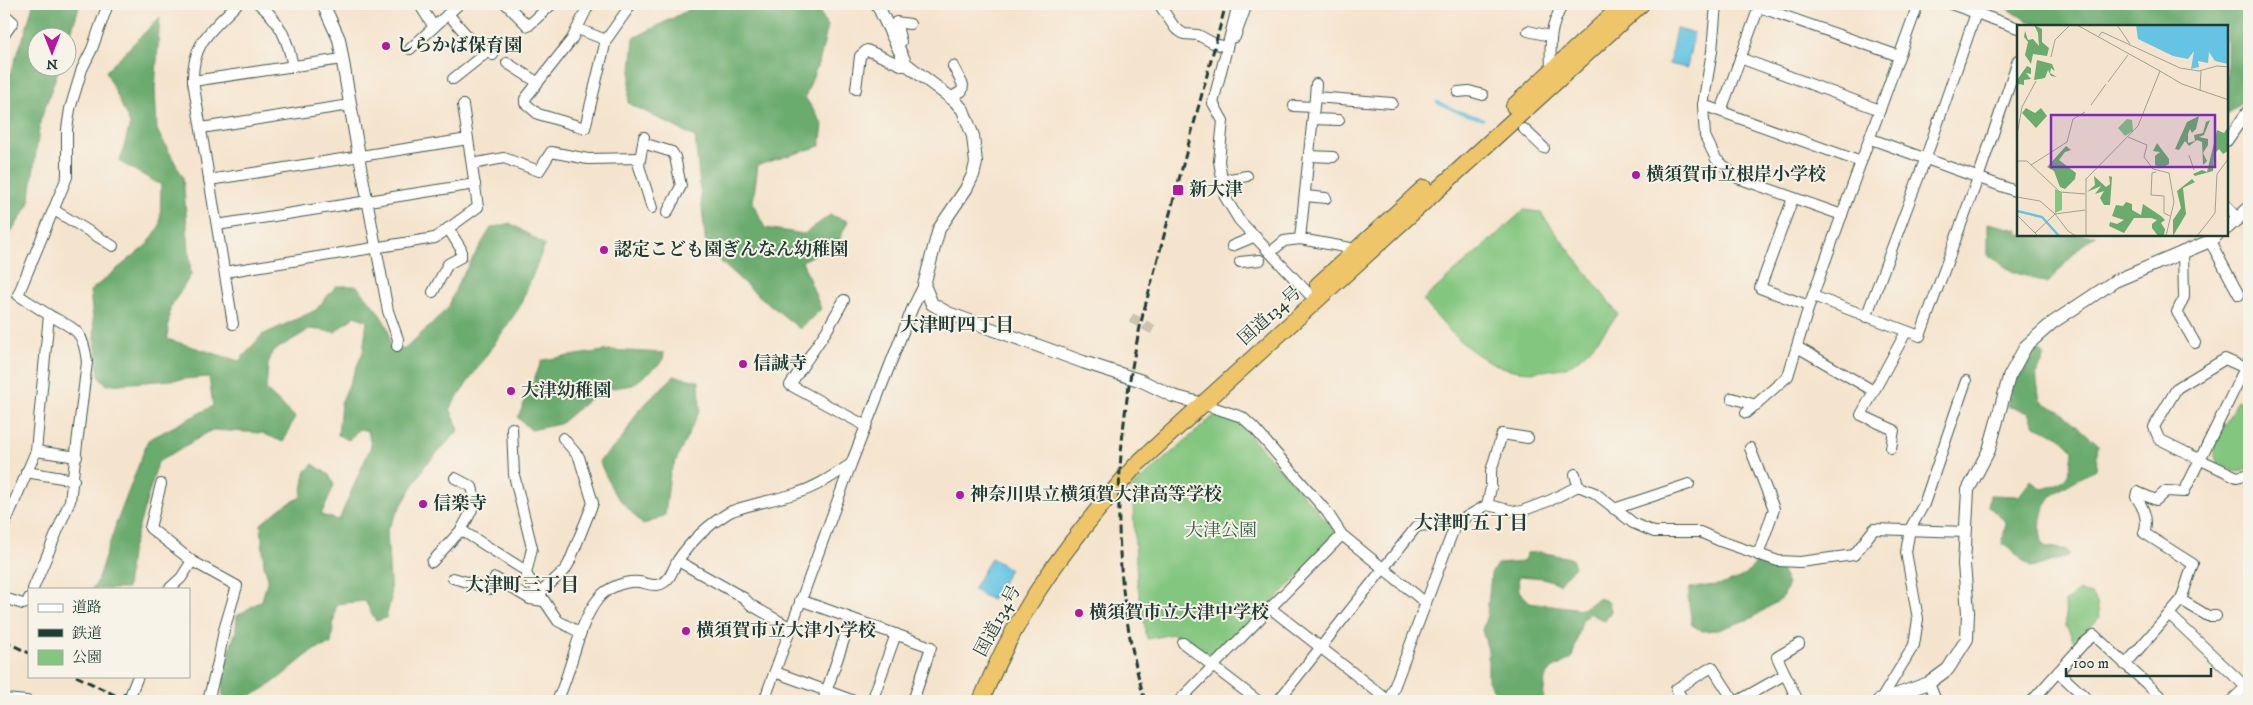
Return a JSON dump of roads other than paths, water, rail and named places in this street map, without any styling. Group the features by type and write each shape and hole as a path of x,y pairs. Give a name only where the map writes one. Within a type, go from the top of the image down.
{"highway":[{"name":"国道134号","path":"981,701 1009,638 1057,560 1085,523 1136,465 1308,294 1624,4"},
{"name":"国道134号","path":"970,701 1000,634 1023,593 1049,553 1128,458 1197,403 1641,4"}],"street":[{"path":"33,588 70,501 88,362 85,344 79,332 18,294 66,177 67,129 74,95 82,69 92,49 108,4"},
{"path":"233,324 193,81 192,64 200,46 237,4"},
{"path":"259,4 270,13 281,28 289,44 293,66"},
{"path":"323,4 338,39 375,246 388,311 398,339 397,346"},
{"path":"419,4 434,27"},
{"path":"410,49 459,4"},
{"path":"506,4 528,26 552,4"},
{"path":"589,4 578,29 524,99 525,103 538,114 585,128 606,40 630,6"},
{"path":"764,701 851,464 912,309 924,285 939,229 970,183 976,163 973,136 963,110 956,101 906,64 877,4"},
{"path":"1159,4 1174,28 1184,34 1198,35 1227,48 1232,47 1247,4"},
{"path":"1238,4 1212,103 1223,121 1219,161 1225,197 1239,220 1256,236 1308,294"},
{"path":"1551,70 1550,36 1555,17 1563,4"},
{"path":"1716,4 1712,51 1702,105 1705,136 1716,159 1738,178 1842,215"},
{"path":"1746,413 1788,376 1811,301 1871,139 1918,4"},
{"path":"1951,4 2017,28"},
{"path":"1721,111 1759,7 1900,56"},
{"path":"1866,317 1925,160 1976,13"},
{"path":"4,14 13,22 4,35"},
{"path":"448,14 472,41 490,53 453,79"},
{"path":"897,45 901,42 896,22 910,24"},
{"path":"578,29 606,40"},
{"path":"1528,32 1550,36"},
{"path":"856,89 860,56 867,50 903,66 906,64"},
{"path":"1740,58 1880,110"},
{"path":"193,81 342,59"},
{"path":"507,63 536,82"},
{"path":"1793,198 1760,288 1866,317 1920,336 1978,178 2017,63"},
{"path":"950,98 962,91 963,85 953,66"},
{"path":"1300,239 1316,84"},
{"path":"1458,92 1469,91 1483,95"},
{"path":"1294,106 1314,102 1392,103"},
{"path":"201,128 350,105"},
{"path":"225,272 375,246 435,238 478,207 462,105"},
{"path":"1702,105 1861,162"},
{"path":"2228,140 2249,109"},
{"path":"1313,119 1339,120"},
{"path":"1524,129 1544,148"},
{"path":"209,180 468,138"},
{"path":"652,208 639,166 643,139 672,152 676,157 682,186 667,213"},
{"path":"1871,139 2017,192"},
{"path":"472,164 504,158 539,171 551,152 588,159 640,158"},
{"path":"1309,156 1333,157"},
{"path":"1222,184 1230,179 1247,176"},
{"path":"217,225 475,184"},
{"path":"1305,196 1326,198"},
{"path":"2228,207 2238,220"},
{"path":"2228,227 2249,208"},
{"path":"54,210 113,246"},
{"path":"433,292 448,264 461,257 462,249 448,228"},
{"path":"1232,246 1256,236"},
{"path":"1879,701 1929,683 1948,669 1967,639 1968,612 1964,564 1968,490 1989,450 2009,377 2026,346 2052,323 2115,281 2214,238 2239,294"},
{"path":"1270,252 1284,241 1300,239 1356,249"},
{"path":"2183,251 2184,297 2177,312 2195,343"},
{"path":"1240,262 1260,260"},
{"path":"924,285 932,304 948,313 1142,381 1173,396 1242,417 1254,428 1327,512 1342,535 1426,603"},
{"path":"844,300 827,330 790,385 866,426"},
{"path":"4,526 36,451 49,314"},
{"path":"1891,448 1894,430 1860,415 1872,390 1906,332"},
{"path":"1797,347 1872,390"},
{"path":"2125,665 2181,600 2193,564 2144,534 2147,526 2143,507 2136,497 2137,492 2156,500 2166,490 2184,492 2200,460 2247,364 2225,359 2176,388 2154,427 2159,439 2200,460 2237,477 2249,474"},
{"path":"1879,701 1914,645 1918,619 1906,552 1910,530 1924,504 1966,381"},
{"path":"1732,398 1756,405"},
{"path":"512,428 514,475 532,548 526,571"},
{"path":"1487,505 1491,488 1491,471 1502,434 1528,438"},
{"path":"453,578 491,589 495,578 530,599 542,597 565,570 593,504 579,457 564,438"},
{"path":"1750,448 1774,509 1758,555"},
{"path":"36,451 77,457"},
{"path":"557,701 564,688 582,633 594,604 606,591 626,582 638,582 655,586 662,584 669,578 678,561 696,538 729,512 800,493 851,464"},
{"path":"26,472 74,480"},
{"path":"1575,474 1578,486"},
{"path":"432,562 461,530 475,505 475,496 472,488 455,478"},
{"path":"161,484 150,528 192,561 237,586 224,630 208,701"},
{"path":"1614,509 1689,484"},
{"path":"1278,701 1417,526 1456,523 1487,505 1519,512 1551,500 1578,486 1595,493 1633,522 1654,532 1700,532 1778,561 1800,562 1843,558 1854,555 1874,529 1966,532"},
{"path":"1270,608 1389,701 1456,523"},
{"path":"461,530 526,571 558,622 582,633"},
{"path":"1179,701 1342,535"},
{"path":"169,588 181,578 192,561"},
{"path":"678,561 744,598 751,605 791,628"},
{"path":"4,598 23,604 28,600"},
{"path":"800,600 931,648 913,701"},
{"path":"2181,600 2208,616 2216,616"},
{"path":"2170,615 2247,685 2231,701"},
{"path":"825,696 852,619"},
{"path":"872,701 896,634"},
{"path":"2032,701 2094,635 2165,701"},
{"path":"1183,643 1258,701"},
{"path":"1798,701 1777,657 1800,644"},
{"path":"1684,701 1676,689 1712,667 1736,701 1784,675"},
{"path":"775,672 825,696 854,701"},
{"path":"2058,672 2088,701"},
{"path":"128,701 137,678"},
{"path":"1929,683 1936,701"},
{"path":"4,699 27,701"}],"water":[{"path":"1676,29 1694,33 1687,68 1669,64"},
{"path":"991,558 1010,569 992,600 973,590"}],"waterway":[{"path":"1437,102 1459,112 1483,119"}],"tunnel":[{"path":"1131,318 1154,330"}],"railway":[{"path":"1145,701 1133,653 1125,605 1120,556 1119,508 1125,410 1143,314 1226,4"},
{"path":"4,641 28,653"},
{"path":"80,678 127,701"},
{"path":"123,693 140,701"}],"place":[{"name":"しらかば保育園","path":"386,46"},
{"name":"横須賀市立根岸小学校","path":"1636,175"},
{"name":"新大津","path":"1178,190"},
{"name":"認定こども園ぎんなん幼稚園","path":"604,250"},
{"name":"信誠寺","path":"743,364"},
{"name":"大津幼稚園","path":"511,391"},
{"name":"神奈川県立横須賀大津高等学校","path":"960,495"},
{"name":"信楽寺","path":"423,504"},
{"name":"横須賀市立大津中学校","path":"1079,613"},
{"name":"横須賀市立大津小学校","path":"686,631"}],"district":[{"name":"大津町四丁目","path":"957,325"},
{"name":"大津町五丁目","path":"1471,523"},
{"name":"大津町三丁目","path":"522,585"}],"park label":[{"name":"大津公園","path":"1221,531"}]}
